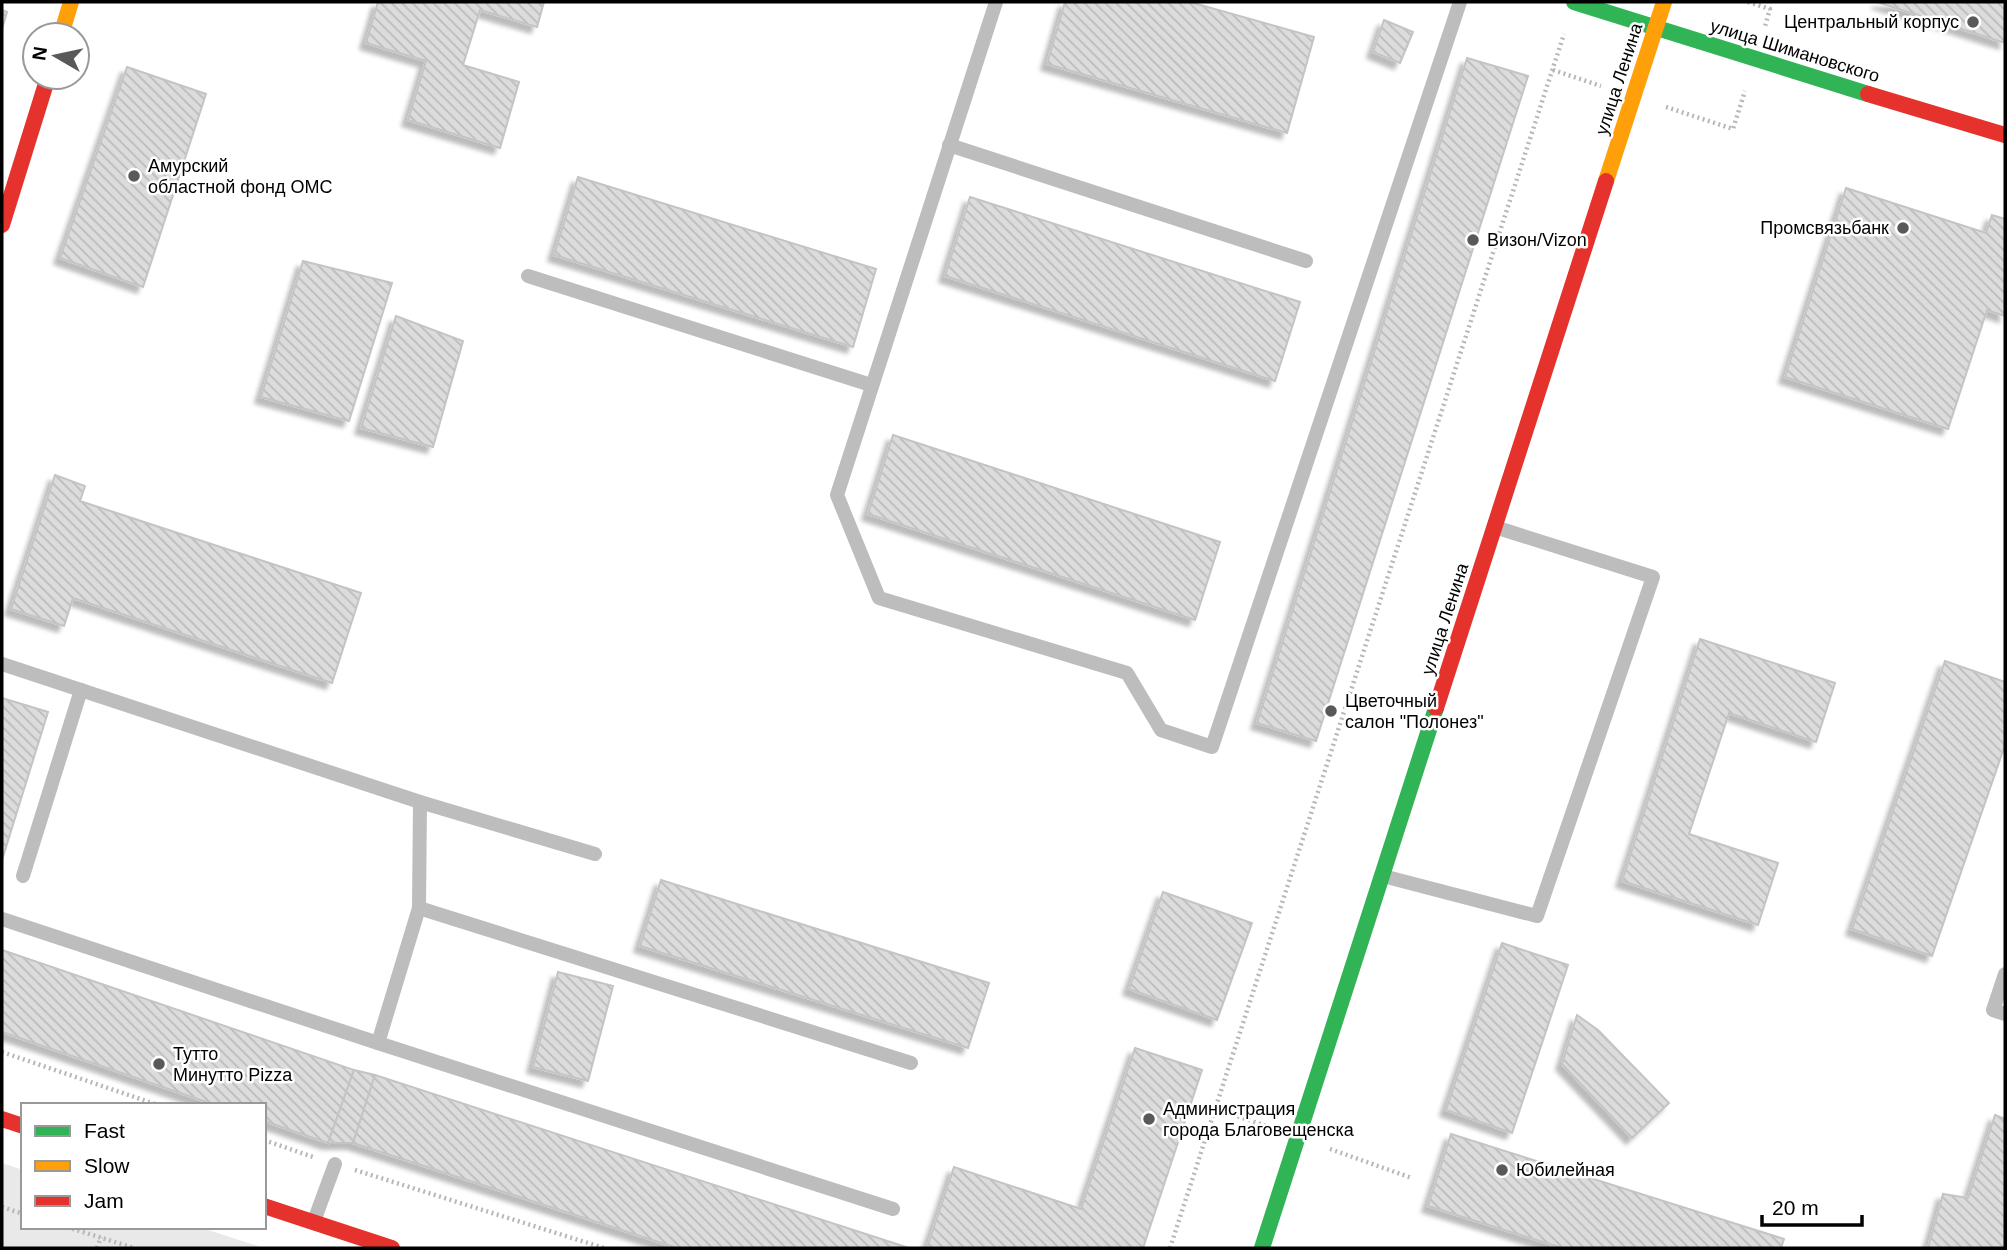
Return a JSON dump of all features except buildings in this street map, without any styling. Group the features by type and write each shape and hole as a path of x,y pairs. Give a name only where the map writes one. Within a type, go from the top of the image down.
{"main road":[{"path":"65,21 71,2"},
{"name":"улица Шимановского","path":"1574,2 2005,135"},
{"name":"улица Ленина","path":"1262,1248 1664,2"},
{"path":"2,223 44,91"},
{"path":"2,1119 21,1125"},
{"path":"266,1207 392,1248"}],"lane":[{"path":"996,2 836,495 879,598 1127,673 1161,730 1212,747 1460,2"},
{"path":"949,145 1306,261"},
{"path":"528,276 871,386"},
{"path":"1382,876 1537,916 1653,577 1495,527"},
{"path":"2,664 420,802 595,854"},
{"path":"23,876 80,690"},
{"path":"378,1043 419,908 420,802"},
{"path":"419,908 911,1063"},
{"path":"2,919 893,1209"},
{"path":"2005,974 1993,1010 2005,1014"},
{"path":"314,1222 335,1164"}],"path":[{"path":"1170,1248 1574,2"},
{"path":"1748,2 1770,9"},
{"path":"2,1052 152,1103"},
{"path":"266,1141 604,1248"},
{"path":"2,1207 21,1213"},
{"path":"74,1229 134,1248"},
{"path":"97,1248 101,1237"}],"shaded area":[{"path":"2,1163 21,1169 21,1229 205,1229 264,1248 2,1248"}],"traffic: fast":[{"path":"1574,2 1868,94"},
{"path":"1262,1248 1436,708"}],"traffic: slow":[{"path":"65,21 71,2"},
{"path":"1606,181 1664,2"}],"traffic: jam":[{"path":"2,225 44,91"},
{"path":"1868,94 2005,135"},
{"path":"1436,708 1606,181"},
{"path":"2,1119 21,1125"},
{"path":"266,1207 392,1248"}],"place":[{"name":"Центральный корпус","path":"1973,22"},
{"name":"Амурский областной фонд ОМС","path":"134,176"},
{"name":"Промсвязьбанк","path":"1903,228"},
{"name":"Визон/Vizon","path":"1473,240"},
{"name":"Цветочный салон \"Полонез\"","path":"1331,711"},
{"name":"Тутто Минутто Pizza","path":"159,1064"},
{"name":"Администрация города Благовещенска","path":"1149,1119"},
{"name":"Юбилейная","path":"1502,1170"}]}
